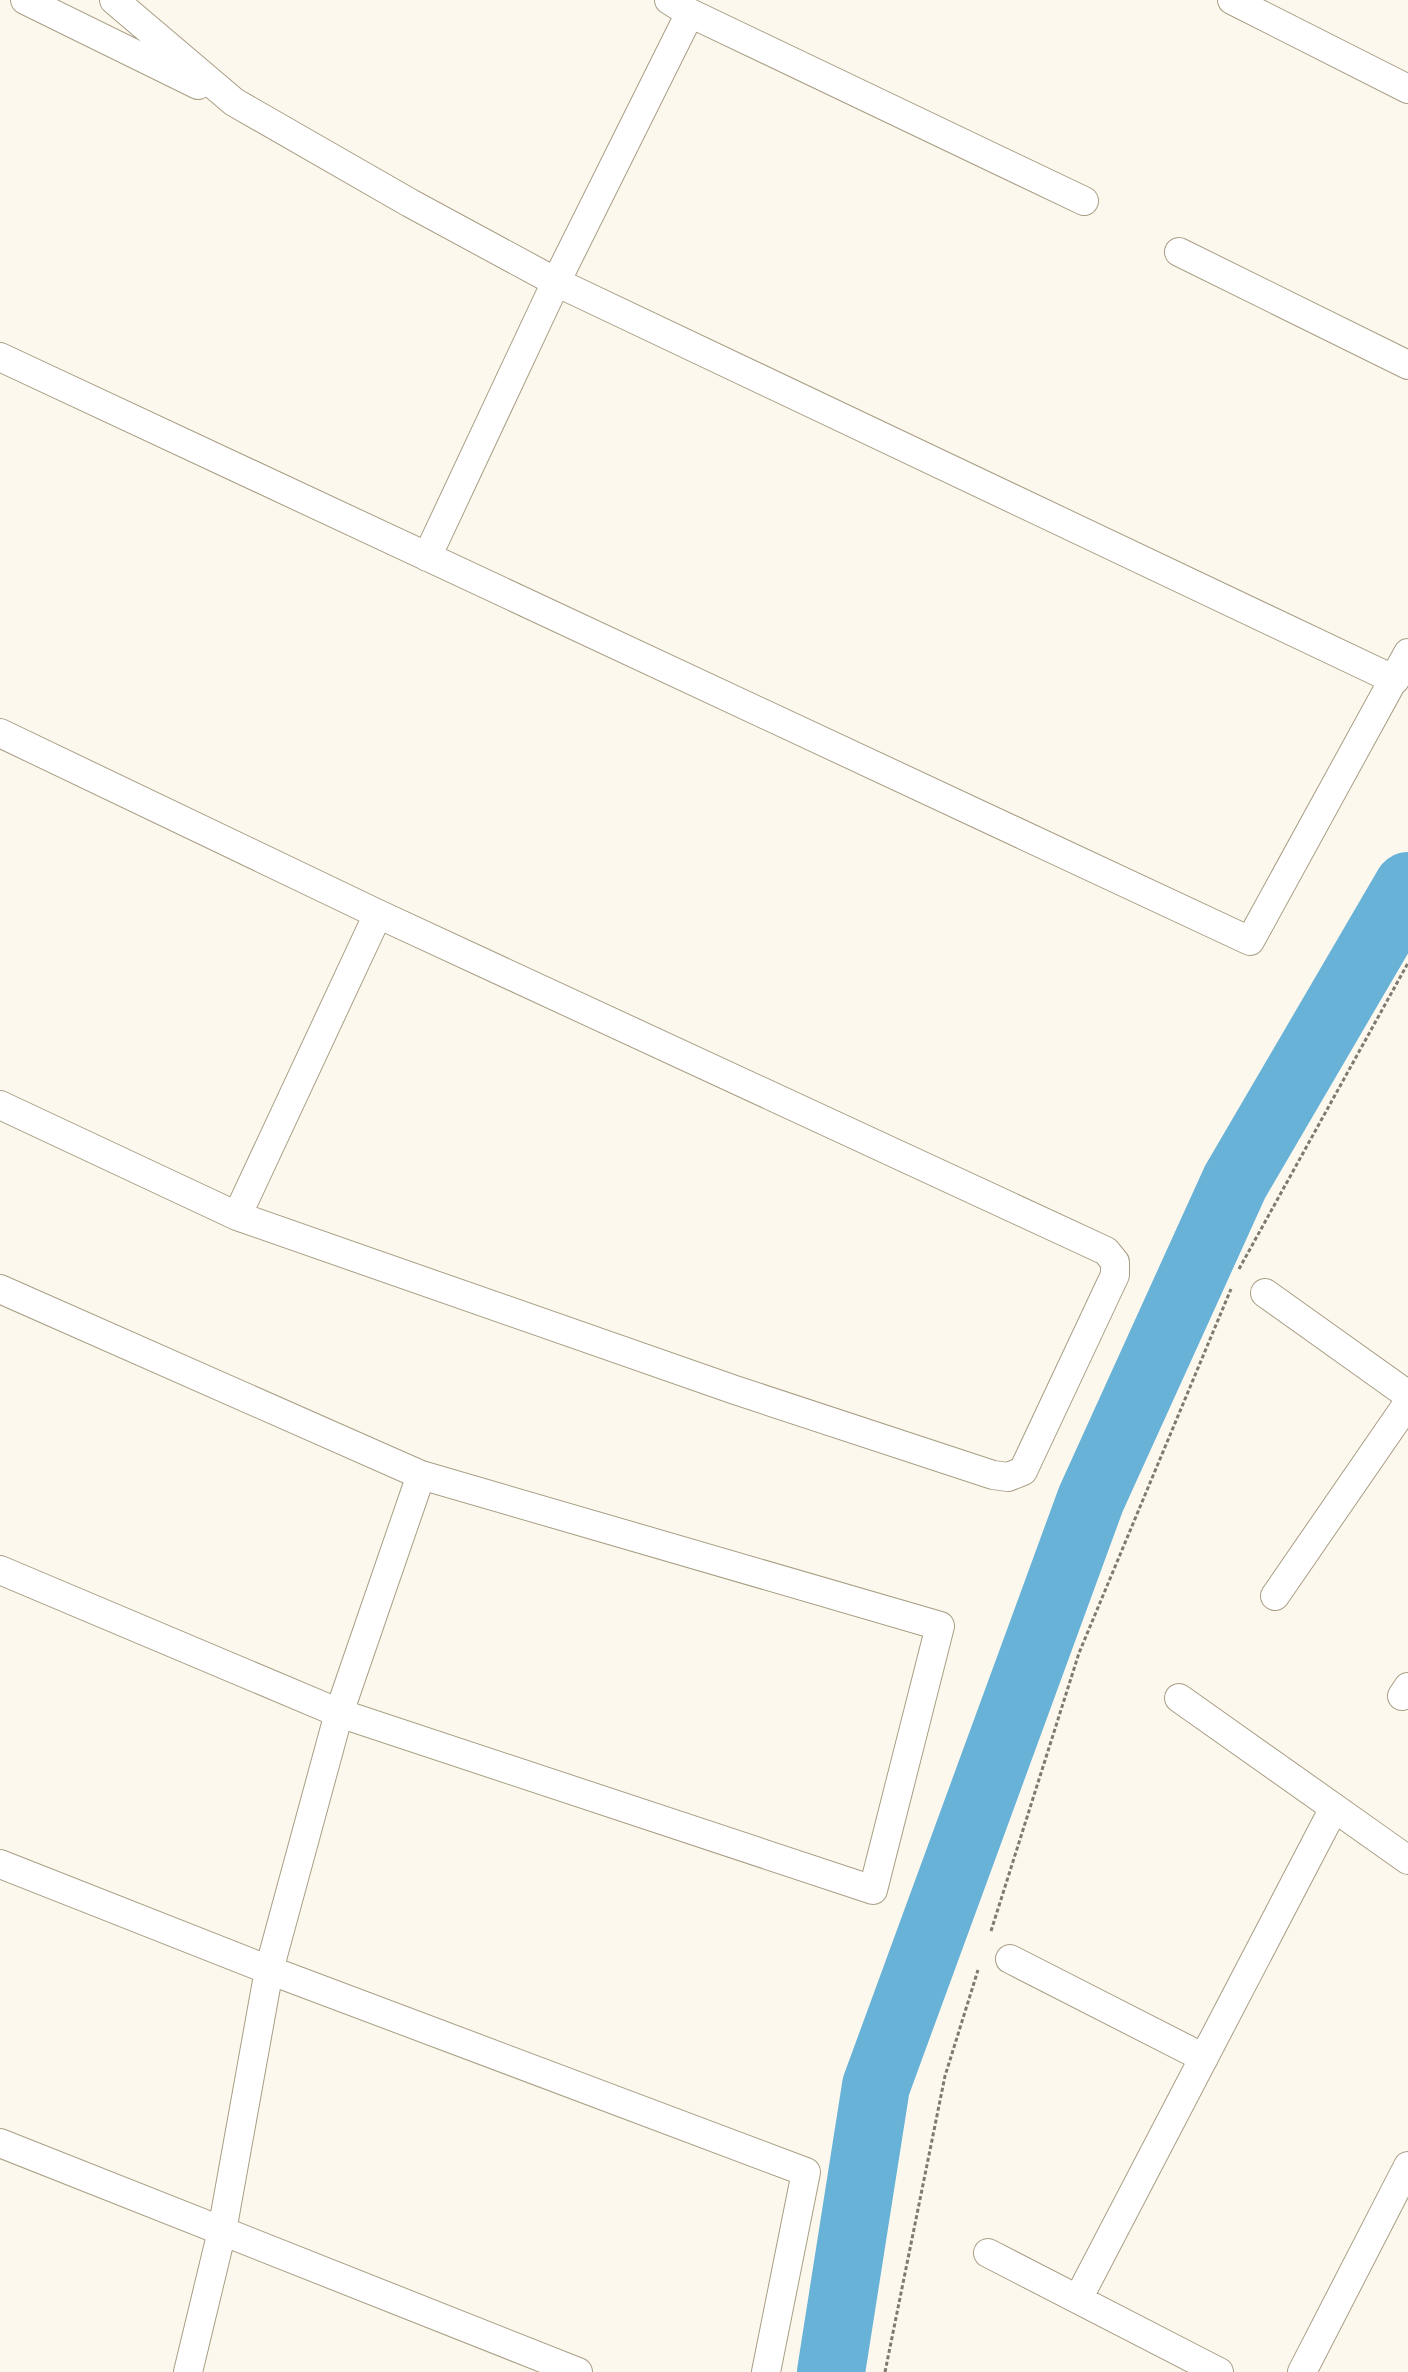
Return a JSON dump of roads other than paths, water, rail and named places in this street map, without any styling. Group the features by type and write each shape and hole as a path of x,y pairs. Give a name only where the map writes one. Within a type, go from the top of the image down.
{"street":[{"path":"25,0 234,102 410,203 556,282 1395,680"},
{"path":"114,0 234,102"},
{"path":"1232,0 1408,88"},
{"path":"427,557 556,282 680,7 1084,201"},
{"path":"1179,252 1408,365"},
{"path":"0,357 1250,941 1395,680 1408,653"},
{"path":"0,733 378,914 1106,1251 1115,1262 1115,1275 1023,1471 1008,1477 993,1476 735,1390 237,1216 0,1105"},
{"path":"237,1216 378,914"},
{"path":"0,1289 421,1475 940,1626 873,1890 339,1713 0,1570"},
{"path":"1265,1293 1408,1395"},
{"path":"1275,1596 1408,1403"},
{"path":"188,2372 222,2231 269,1970 339,1713 421,1475"},
{"path":"1179,1698 1408,1860"},
{"path":"1078,2299 1334,1808"},
{"path":"0,1864 269,1970 806,2172 766,2372"},
{"path":"1010,1959 1204,2058"},
{"path":"0,2143 578,2372"},
{"path":"1302,2372 1408,2166"},
{"path":"988,2253 1219,2372"}],"waterway":[{"path":"831,2372 876,2086 1091,1499 1235,1182 1408,886"}]}
